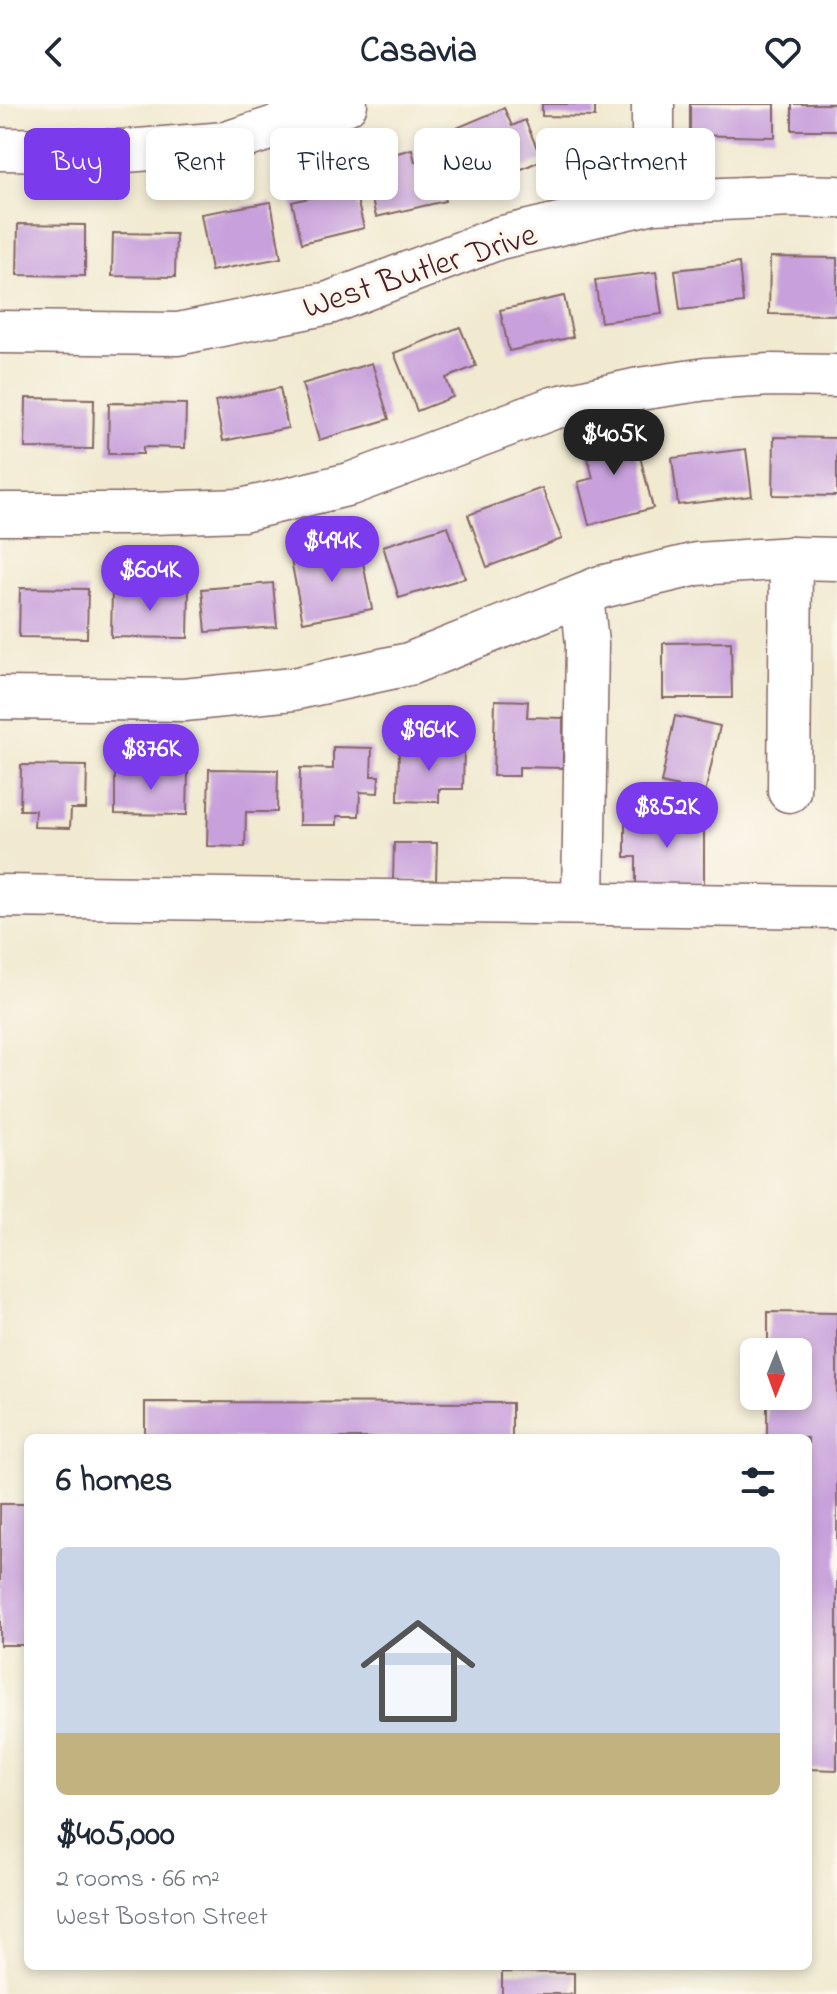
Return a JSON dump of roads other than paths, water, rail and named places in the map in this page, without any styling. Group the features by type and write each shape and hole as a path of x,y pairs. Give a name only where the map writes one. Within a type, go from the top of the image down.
{"street":[{"path":"0,149 126,151 226,143 346,104"},
{"path":"653,104 653,202"},
{"name":"West Butler Drive","path":"0,332 178,334 329,303 499,238 653,202 837,197"},
{"path":"0,514 242,510 350,484 553,408 639,389 706,379 770,375 837,376"},
{"path":"0,698 184,700 293,689 409,664 601,587 697,564 791,558 837,559"},
{"path":"789,791 791,558"},
{"path":"582,595 587,644 583,902"},
{"path":"0,896 837,907"}]}
